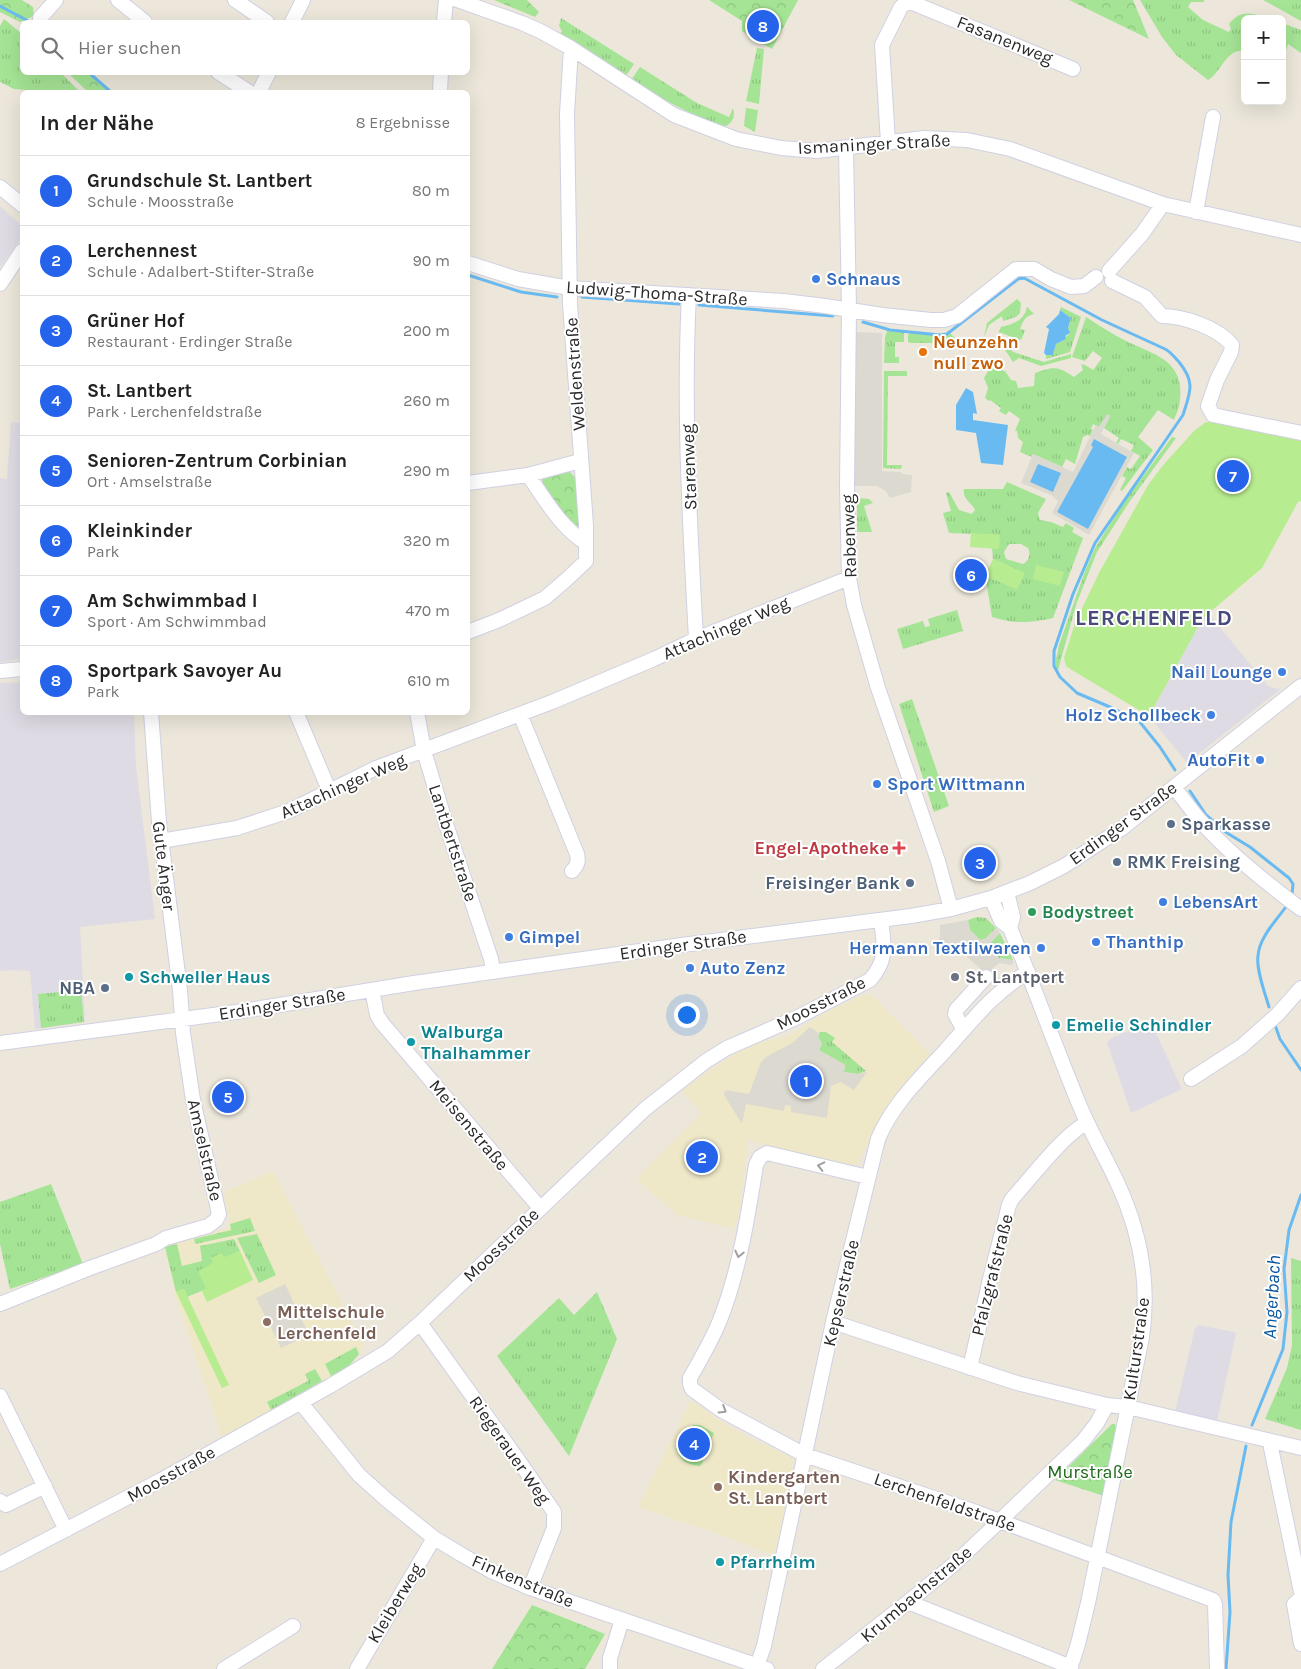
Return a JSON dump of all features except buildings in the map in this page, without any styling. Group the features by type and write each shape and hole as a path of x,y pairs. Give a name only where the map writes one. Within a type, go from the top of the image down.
{"street":[{"path":"40,18 56,0"},
{"path":"118,0 143,20"},
{"path":"236,0 264,20"},
{"path":"293,20 303,0"},
{"path":"444,20 446,0"},
{"name":"Ismaninger Straße","path":"457,0 522,23 571,48 660,108 736,139 793,150 846,148 936,138 967,140 1001,146 1163,204 1301,235"},
{"name":"Fasanenweg","path":"888,142 882,45 901,7 908,1 1073,68"},
{"name":"Weldenstraße","path":"470,631 545,598 584,563 586,558 586,525 580,461 570,288 568,114 571,48"},
{"path":"223,75 246,90"},
{"path":"261,90 268,75"},
{"path":"440,90 441,75"},
{"path":"1196,212 1214,116"},
{"name":"Rabenweg","path":"846,148 850,310 847,493 850,578 854,605 878,688 938,861 951,909"},
{"path":"0,187 20,202"},
{"path":"1163,204 1142,234 1106,276 1145,297 1162,316 1183,318 1226,338 1232,345 1231,352 1217,380 1208,406 1213,416 1301,433"},
{"path":"0,284 20,254"},
{"name":"Ludwig-Thoma-Straße","path":"470,264 518,279 570,288 784,301 893,316 944,320 963,312 976,299 1016,269 1034,268 1051,279 1071,288 1084,286 1106,276"},
{"name":"Starenweg","path":"689,295 686,350 687,425 696,639"},
{"path":"470,483 528,475 580,461"},
{"path":"528,475 566,527 586,543"},
{"name":"Attachinger Weg","path":"161,841 247,826 289,811 376,768 605,680 696,639 850,578"},
{"path":"0,671 20,669"},
{"name":"Erdinger Straße","path":"0,1043 182,1019 682,944 881,920 951,909 991,898 1042,877 1091,849 1121,829 1301,686"},
{"path":"520,714 579,860 572,871"},
{"name":"Gute Änger","path":"151,715 155,784 182,1019"},
{"path":"297,715 329,790"},
{"name":"Lantbertstraße","path":"418,715 424,751 491,960 493,972"},
{"path":"1174,787 1216,837 1275,889 1301,909"},
{"name":"Kulturstraße","path":"1007,892 1013,916 1010,928"},
{"name":"Kulturstraße","path":"991,898 1002,921 1010,928 1087,1123 1128,1208 1142,1259 1145,1284 1143,1328 1128,1407 1078,1644 1070,1668"},
{"name":"Moosstraße","path":"0,1564 161,1480 301,1403 388,1351 420,1323 645,1109 710,1058 742,1041 798,1017 870,980 877,972 884,954 881,920"},
{"name":"Kepserstraße","path":"760,1668 833,1322 878,1139 892,1114 925,1072 1006,987 1028,972"},
{"path":"964,1030 954,1014 986,977"},
{"path":"1191,1079 1242,1046 1278,1014 1301,988"},
{"name":"Meisenstraße","path":"372,990 377,1014 382,1023 540,1208"},
{"name":"Amselstraße","path":"0,1304 160,1242 166,1238 208,1226 216,1220 219,1214 193,1100 182,1019"},
{"name":"Pfalzgrafstraße","path":"970,1368 1009,1205 1065,1140 1076,1129 1087,1123"},
{"name":"Lerchenfeldstraße","path":"868,1177 767,1153 760,1157 756,1165 747,1220 728,1296 713,1336 690,1378 692,1389 722,1410 805,1455 1000,1520 1213,1600 1215,1604 1218,1669"},
{"path":"833,1322 1017,1383 1301,1448"},
{"name":"Riegerauer Weg","path":"420,1323 554,1512 554,1528 530,1588"},
{"path":"0,1396 4,1415 45,1486 66,1530"},
{"name":"Finkenstraße","path":"301,1403 359,1475 388,1501 434,1538 491,1571 530,1588 760,1668"},
{"name":"Krumbachstraße","path":"823,1669 953,1565 1082,1441 1097,1423 1107,1405"},
{"path":"1273,1442 1271,1448 1301,1592"},
{"path":"0,1501 6,1505 45,1486"},
{"name":"Kleiberweg","path":"357,1669 434,1538"},
{"path":"1301,1598 1294,1604 1301,1644"},
{"path":"908,1602 1070,1668"},
{"path":"610,1669 610,1658 622,1620"},
{"path":"224,1669 293,1626"}],"shaded area":[{"path":"0,206 20,224 20,241 0,267"},
{"path":"854,332 882,333 882,471 901,472 902,474 912,475 911,492 890,498 886,491 877,486 854,486"},
{"path":"1107,414 1110,416 1101,434 1134,453 1089,535 1052,513 1058,501 1051,495 1021,483 1033,454 1073,472 1093,430 1096,425 1099,427"},
{"path":"11,422 20,423 20,659 0,662 0,478 7,479"},
{"path":"1209,614 1269,687 1281,689 1187,763 1149,716 1203,618"},
{"path":"20,682 20,715 134,715 136,767 155,919 80,927 85,1022 35,1029 30,971 0,971 0,683"},
{"path":"968,920 970,930 980,940 985,939 996,928 1000,933 989,944 989,949 999,958 1013,960 1013,965 999,963 992,969 992,973 1002,980 998,984 986,977 984,972 956,947 950,953 938,941 940,925"},
{"path":"871,994 930,1054 893,1097 855,1168 766,1147 748,1139 739,1216 733,1229 677,1215 638,1181 639,1176 702,1113 682,1091 701,1076 752,1045 788,1036 821,1015 859,997"},
{"path":"810,1027 819,1033 818,1037 822,1044 819,1050 845,1065 844,1072 858,1074 867,1072 854,1090 840,1082 831,1086 827,1118 791,1112 791,1106 785,1105 784,1111 746,1104 742,1124 724,1095 725,1090 749,1094 761,1062 766,1057 792,1043"},
{"path":"1140,1027 1155,1031 1182,1089 1131,1113 1107,1042 1115,1036"},
{"name":"Mittelschule Lerchenfeld","path":"273,1171 364,1345 348,1367 222,1437 176,1298 164,1246 230,1228 224,1192"},
{"path":"285,1284 309,1335 281,1348 256,1298"},
{"path":"1199,1325 1236,1334 1217,1421 1175,1412 1195,1328"},
{"name":"Kindergarten St. Lantbert","path":"690,1402 694,1402 717,1419 749,1438 792,1458 793,1467 775,1553 770,1554 719,1534 638,1507"}],"green space":[{"path":"0,0 22,0 33,7 34,16 20,20 20,22 0,12"},
{"path":"494,0 527,0 539,12 535,17"},
{"path":"709,0 798,0 772,49 742,31 742,21"},
{"path":"1069,0 1133,0 1149,39"},
{"path":"1140,0 1204,0 1204,2 1191,2 1188,7 1203,20 1229,32 1231,29 1229,24 1238,16 1243,14 1258,15 1241,15 1241,51 1234,52 1229,56 1208,80 1176,55 1162,37"},
{"path":"1263,0 1301,0 1301,21"},
{"path":"561,18 634,64 626,76 560,34 562,31 559,26"},
{"path":"4,19 20,32 20,75 63,75 78,90 14,89 0,82 0,26"},
{"path":"1286,24 1301,30 1301,53 1288,44 1286,51"},
{"path":"757,48 764,49 759,104 746,101"},
{"path":"640,67 697,103 729,117 733,108 732,120 723,127 653,94 631,80"},
{"path":"70,75 89,75 107,90 86,90"},
{"path":"746,108 758,110 755,132 744,126"},
{"path":"1017,299 1021,303 1020,313 1016,317 1003,321 1002,316 989,325 984,337 987,323"},
{"path":"1027,307 1034,314 1028,316 1023,321 1020,329 1025,330 1020,340 999,332 1001,327 1021,319"},
{"path":"1061,307 1081,317 1070,352 1046,359 1046,355 1053,355 1056,344 1066,339 1065,336 1069,335 1068,328 1071,318 1060,310"},
{"path":"1086,317 1121,338 1160,357 1167,362 1178,376 1180,402 1174,420 1158,410 1138,437 1153,450 1122,491 1120,490 1126,478 1122,476 1127,467 1131,469 1140,456 1131,451 1134,445 1121,439 1118,444 1116,443 1119,438 1104,428 1110,416 1107,415 1099,427 1093,424 1090,436 1083,437 1075,464 1066,459 1062,467 1033,454 1032,457 1020,452 1023,442 1018,438 1017,431 1015,431 1020,419 1009,411 1006,415 999,411 1001,408 985,398 988,388 984,378 994,361 999,363 1011,380 1016,381 1018,388 1034,386 1035,373 1047,369 1060,369 1074,377 1083,370 1081,364 1093,370 1102,358 1093,351 1085,361 1072,357"},
{"path":"887,331 904,332 904,342 895,342 895,357 899,357 899,363 884,363"},
{"path":"910,333 941,336 950,333 956,339 956,343 911,343 908,342 908,335"},
{"path":"1006,343 1013,352 1044,362 1071,354 1071,358 1041,366 1019,358 1013,362 1003,347"},
{"path":"884,371 907,371 907,376 888,376 887,465 902,465 901,469 883,468"},
{"path":"1206,422 1222,423 1301,440 1301,501 1298,502 1262,568 1203,618 1149,716 1066,666 1064,658 1075,623 1099,573 1148,485 1194,431"},
{"path":"1172,437 1176,438 1130,501 1097,552 1077,602 1058,670 1056,668 1056,660 1059,645 1095,548 1124,502"},
{"path":"566,468 576,478 582,522 579,526 569,523 543,483 541,475"},
{"path":"1007,482 1046,499 1038,513 1040,520 1063,527 1066,523 1074,528 1072,532 1083,538 1053,618 1022,622 992,617 986,581 989,577 1017,589 1024,573 993,559 992,548 999,548 999,535 949,533 943,513 951,511 946,493 949,492 959,510 972,514 975,510 964,496 964,489 1003,489","holes":["1009,544 1021,544 1029,550 1027,561 1023,564 1006,559 1004,552"]},
{"path":"857,498 869,499 873,503 864,506 872,532 857,532"},
{"path":"971,533 1000,535 999,549 970,547"},
{"path":"993,559 1025,573 1017,589 985,576"},
{"path":"1036,565 1064,572 1060,586 1033,579"},
{"path":"957,610 963,631 903,649 897,629 923,621 925,627 930,626 928,619"},
{"path":"912,699 949,806 934,812 899,704"},
{"path":"977,917 986,918 996,928 985,939 980,940 970,930 968,920"},
{"path":"1000,933 1013,960 999,958 989,949 989,944"},
{"path":"81,990 84,1022 41,1028 38,994"},
{"path":"820,1032 826,1032 835,1038 832,1042 866,1071 858,1074 844,1072 845,1065 819,1050 822,1044 818,1037"},
{"path":"51,1184 83,1264 10,1289 0,1244 0,1202"},
{"path":"250,1218 255,1231 195,1244 194,1239 231,1230 230,1224"},
{"path":"257,1234 276,1275 259,1283 237,1238"},
{"path":"234,1239 240,1251 213,1263 206,1289 187,1297 184,1289 176,1292 165,1247 177,1244 182,1266 202,1261 200,1246"},
{"path":"240,1251 253,1280 207,1302 202,1291 206,1288 198,1271 213,1263 211,1258 221,1253 225,1257"},
{"path":"1291,1258 1301,1261 1301,1430 1265,1419 1287,1368 1292,1345"},
{"path":"184,1289 229,1385 222,1388 176,1292"},
{"path":"597,1292 617,1339 569,1456 497,1356 559,1298 574,1315"},
{"path":"356,1347 359,1354 348,1367 331,1376 325,1364"},
{"path":"315,1369 322,1381 271,1410 267,1402 308,1381 305,1374"},
{"name":"Murstraße","path":"1112,1424 1115,1424 1117,1430 1104,1496 1055,1480"},
{"path":"693,1425 700,1425 714,1433 700,1466 685,1462 676,1449"},
{"path":"532,1605 605,1634 585,1669 492,1669"}],"water":[{"path":"1060,310 1071,318 1068,328 1070,333 1065,336 1066,339 1056,344 1053,355 1046,355 1044,353 1049,329 1046,327 1059,314"},
{"path":"966,388 973,392 977,414 973,413 973,420 1008,425 1003,465 981,463 976,433 956,430 956,405"},
{"path":"1094,439 1127,457 1088,529 1057,512 1093,447 1091,445"},
{"path":"1038,464 1061,473 1053,492 1030,482"}],"waterway":[{"path":"0,6 26,20"},
{"path":"91,75 109,90"},
{"path":"470,276 521,292 557,297"},
{"path":"863,322 890,330 947,334 1018,279 1024,278 1102,320 1165,349 1184,369 1190,382 1190,388 1183,415 1095,543 1073,594 1054,651 1054,666 1060,677 1077,693 1139,721 1160,747 1175,770"},
{"path":"582,297 679,304"},
{"path":"699,305 833,316"},
{"name":"Angerbach","path":"1190,791 1206,815 1227,833 1250,847 1289,878 1293,884 1292,895"},
{"name":"Angerbach","path":"1269,1007 1258,968 1259,949 1268,930 1285,908"},
{"name":"Angerbach","path":"1275,1025 1280,1039 1301,1070"},
{"name":"Angerbach","path":"1252,1425 1283,1349 1287,1312 1284,1269 1289,1230 1301,1195"},
{"name":"Angerbach","path":"1226,1669 1230,1612 1228,1575 1231,1522 1246,1446"}],"place":[{"name":"Sportpark Savoyer Au","path":"763,26"},
{"name":"Schnaus","path":"816,279"},
{"name":"Neunzehn null zwo","path":"923,352"},
{"name":"Am Schwimmbad I","path":"1233,476"},
{"name":"Kleinkinder","path":"971,575"},
{"name":"Nail Lounge","path":"1282,672"},
{"name":"Holz Schollbeck","path":"1211,715"},
{"name":"AutoFit","path":"1260,760"},
{"name":"Sport Wittmann","path":"877,784"},
{"name":"Sparkasse","path":"1171,824"},
{"name":"Engel-Apotheke","path":"899,848"},
{"name":"RMK Freising","path":"1117,862"},
{"name":"Grüner Hof","path":"980,863"},
{"name":"Freisinger Bank","path":"910,883"},
{"name":"LebensArt","path":"1163,902"},
{"name":"Bodystreet","path":"1032,912"},
{"name":"Gimpel","path":"509,937"},
{"name":"Thanthip","path":"1096,942"},
{"name":"Hermann Textilwaren","path":"1041,948"},
{"name":"Auto Zenz","path":"690,968"},
{"name":"Schweller Haus","path":"129,977"},
{"name":"St. Lantpert","path":"955,977"},
{"name":"NBA","path":"105,988"},
{"name":"Emelie Schindler","path":"1056,1025"},
{"name":"Walburga Thalhammer","path":"411,1042"},
{"name":"Grundschule St. Lantbert","path":"806,1081"},
{"name":"Senioren-Zentrum Corbinian","path":"228,1097"},
{"name":"Lerchennest","path":"702,1157"},
{"name":"Mittelschule Lerchenfeld","path":"267,1322"},
{"name":"St. Lantbert","path":"694,1444"},
{"name":"Kindergarten St. Lantbert","path":"718,1487"},
{"name":"Pfarrheim","path":"720,1562"}],"district":[{"name":"LERCHENFELD","path":"1154,618"}]}
